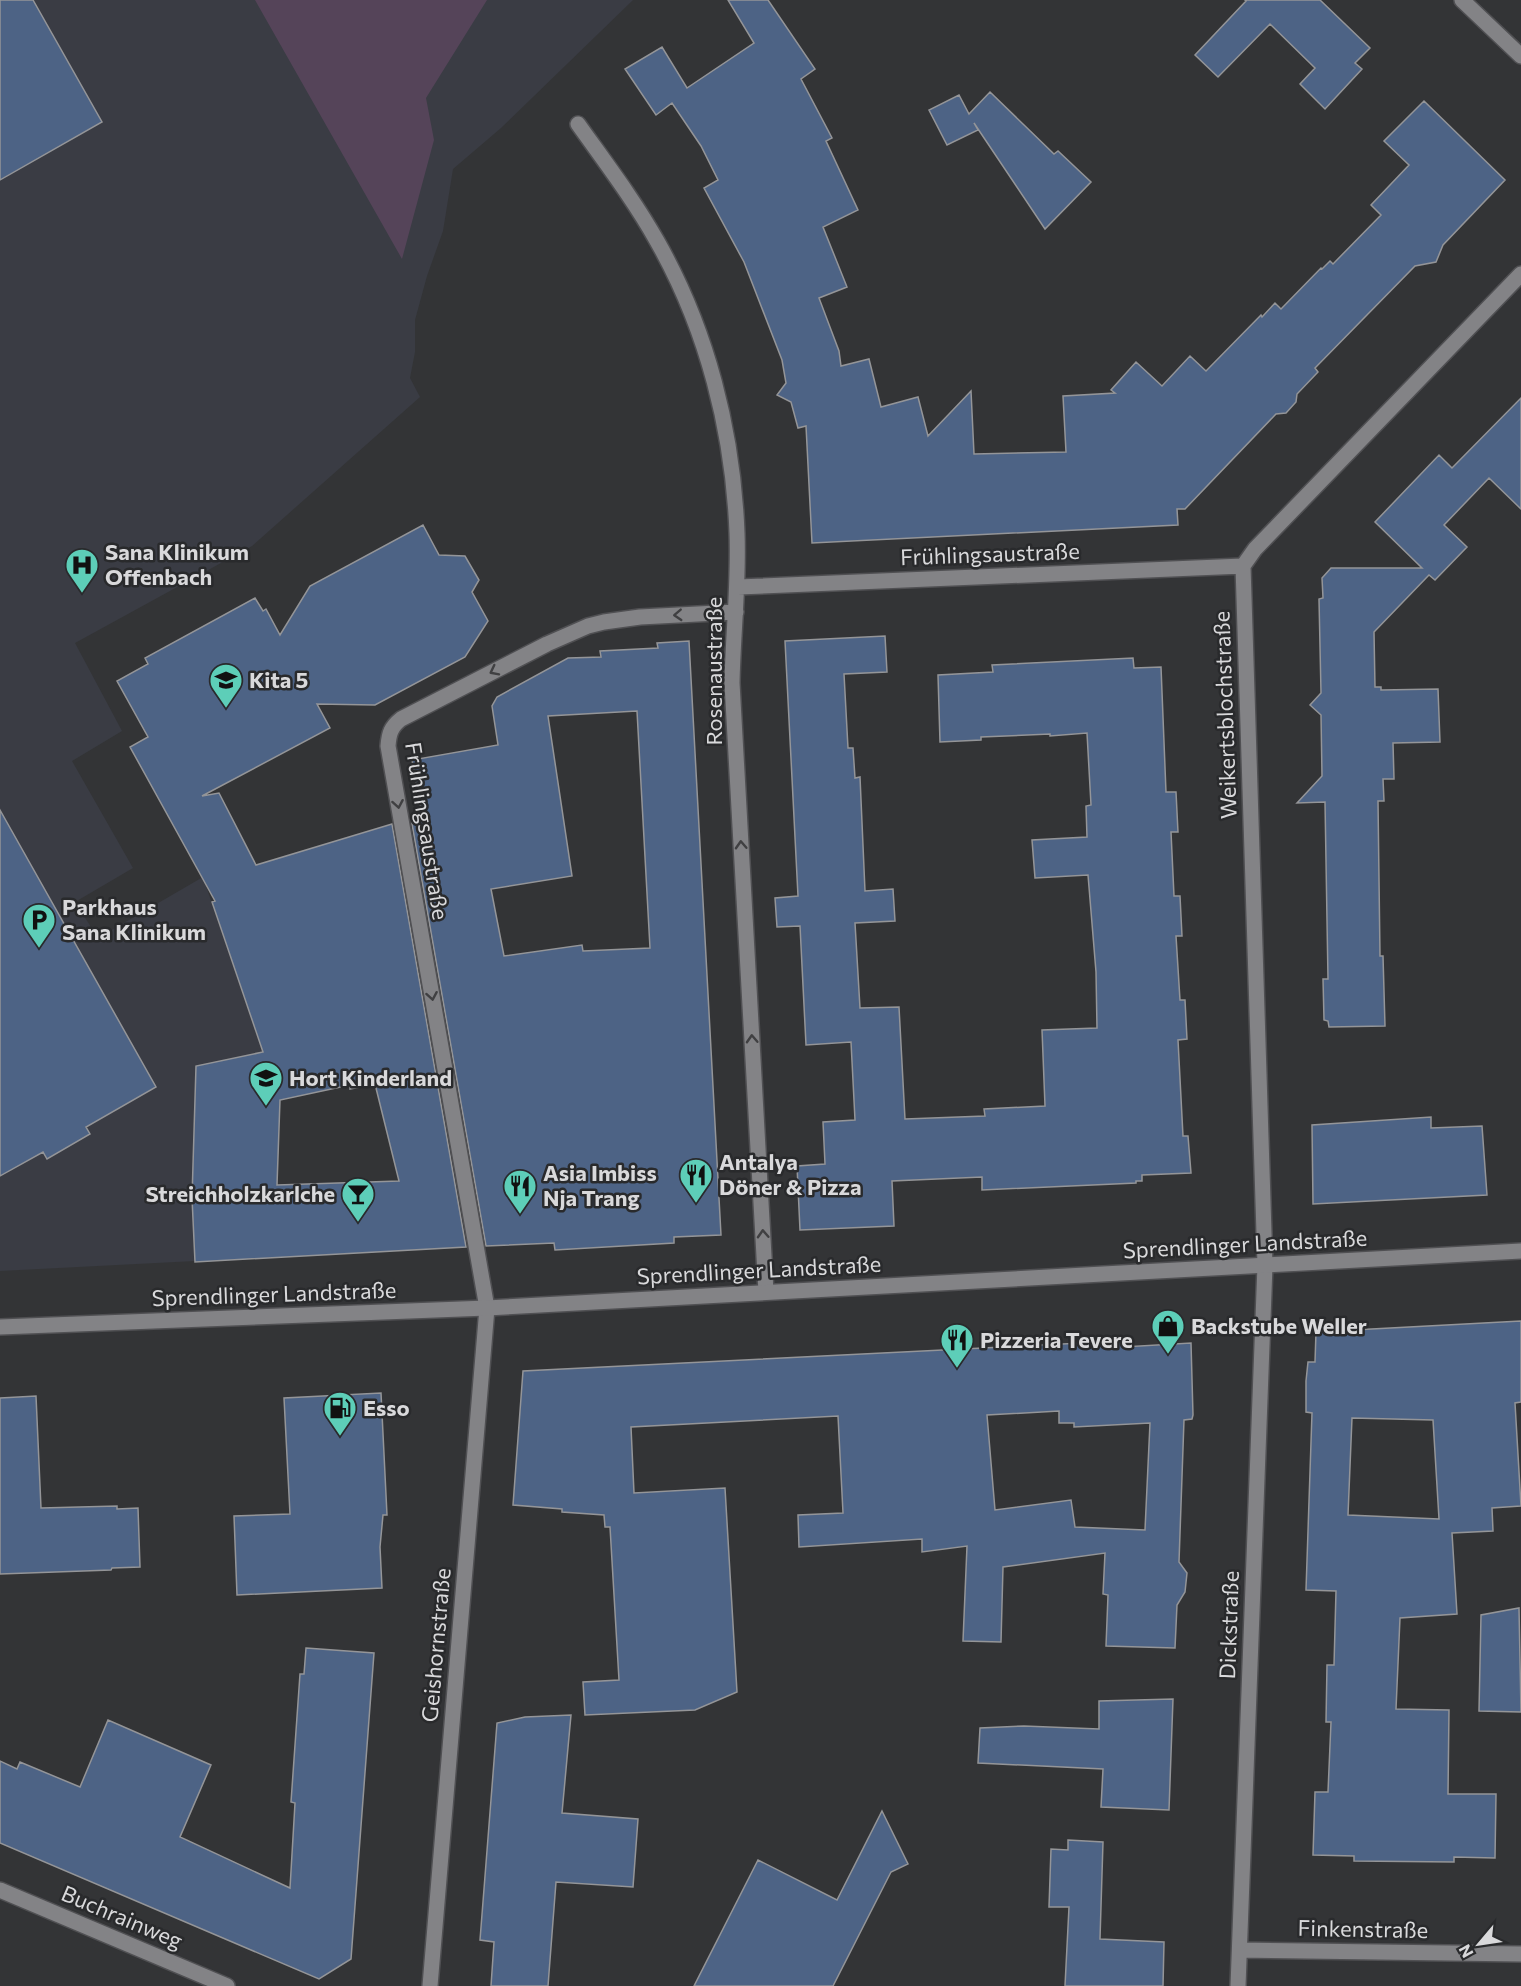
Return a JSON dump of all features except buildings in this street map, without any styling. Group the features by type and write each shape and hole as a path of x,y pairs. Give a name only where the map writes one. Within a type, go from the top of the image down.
{"street":[{"path":"1462,0 1521,56"},
{"name":"Rosenaustraße","path":"578,124 657,241 680,288 699,334 713,377 729,451 737,532 738,587 732,683 766,1293"},
{"path":"1243,566 1255,549 1521,274"},
{"name":"Frühlingsaustraße","path":"738,587 1243,566"},
{"name":"Weikertsblochstraße","path":"1243,566 1265,1266"},
{"name":"Frühlingsaustraße","path":"487,1308 388,746 389,734 393,726 401,719 547,644 588,626 640,617 736,612"},
{"name":"Sprendlinger Landstraße","path":"0,1327 487,1308 1521,1251"},
{"name":"Dickstraße","path":"1238,1986 1265,1266"},
{"name":"Geishornstraße","path":"430,1986 487,1308"},
{"name":"Buchrainweg","path":"0,1890 226,1986"},
{"name":"Finkenstraße","path":"1240,1950 1521,1954"}],"shaded area":[{"name":"Sana Klinikum Offenbach","path":"0,0 633,0 501,128 453,169 443,231 415,320 415,352 410,378 420,397 252,546 75,643 122,731 72,761 133,868 75,902 98,938 203,877 263,1053 196,1066 192,1198 195,1261 0,1271"},
{"path":"255,0 487,0 426,98 434,140 402,259"}],"place":[{"name":"Sana Klinikum Offenbach","path":"82,594"},
{"name":"Kita 5","path":"226,709"},
{"name":"Parkhaus Sana Klinikum","path":"39,949"},
{"name":"Hort Kinderland","path":"266,1107"},
{"name":"Antalya Döner & Pizza","path":"696,1204"},
{"name":"Asia Imbiss Nja Trang","path":"520,1215"},
{"name":"Streichholzkarlche","path":"358,1223"},
{"name":"Backstube Weller","path":"1168,1355"},
{"name":"Pizzeria Tevere","path":"957,1369"},
{"name":"Esso","path":"340,1437"}]}
